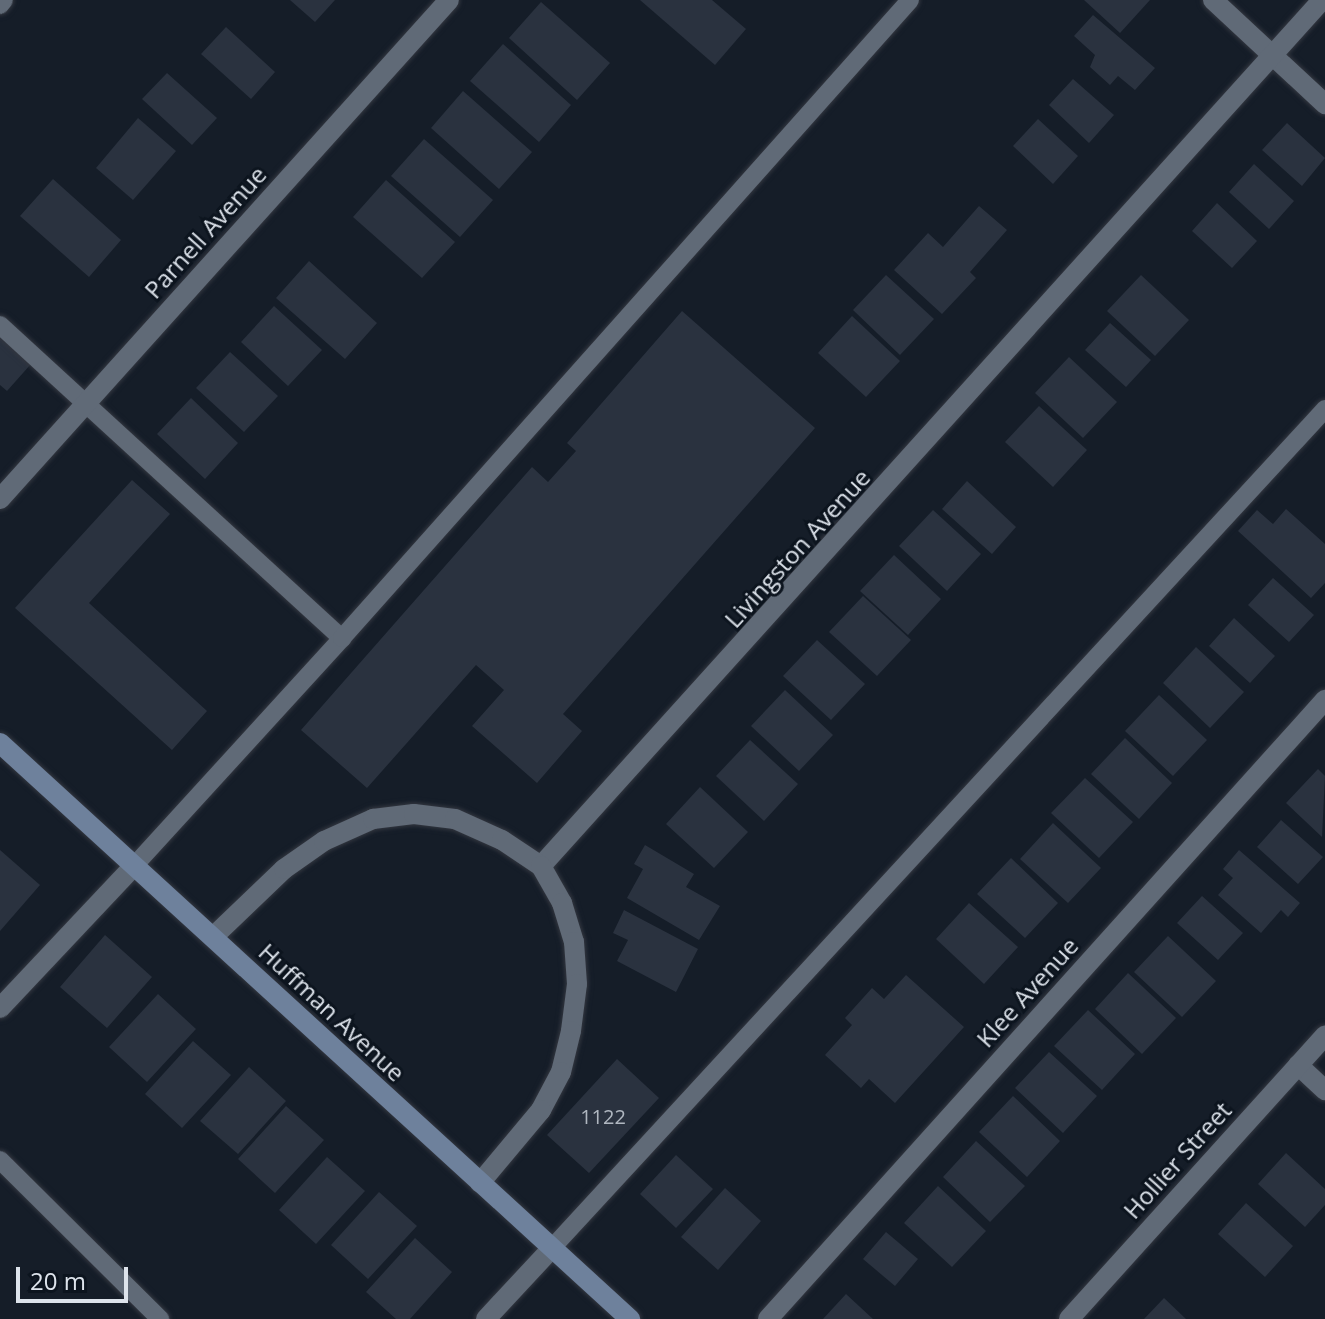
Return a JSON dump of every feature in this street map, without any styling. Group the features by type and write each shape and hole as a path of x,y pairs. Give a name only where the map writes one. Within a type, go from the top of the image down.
{"street":[{"name":"Parnell Avenue","path":"0,499 449,0"},
{"path":"1213,0 1325,104"},
{"name":"Livingston Avenue","path":"541,866 1322,0"},
{"name":"Klee Avenue","path":"768,1319 1325,700"},
{"name":"Huffman Avenue","path":"0,743 630,1319"},
{"path":"213,937 284,869 324,841 373,819 414,814 455,819 502,840 541,866 562,903 574,942 577,984 571,1031 561,1072 541,1110 480,1183"},
{"path":"0,1008 134,866"},
{"name":"Hollier Street","path":"1070,1318 1325,1036"},
{"path":"1298,1065 1325,1090"},
{"path":"486,1319 552,1248"}],"lane":[{"path":"0,5 4,0"},
{"path":"134,866 342,638 910,0"},
{"path":"0,325 342,638"},
{"path":"552,1248 1325,409"},
{"path":"0,1160 160,1319"}],"building":[{"path":"290,0 335,0 315,22"},
{"path":"640,0 712,0 746,29 715,65"},
{"path":"1084,0 1150,0 1120,33"},
{"path":"541,2 610,63 577,100 509,38"},
{"path":"1093,15 1155,68 1135,90 1118,76 1110,85 1090,67 1095,55 1074,36"},
{"path":"226,27 275,72 251,99 201,54"},
{"path":"503,44 571,105 539,142 470,81"},
{"path":"167,73 217,118 192,145 142,99"},
{"path":"1073,79 1114,115 1089,143 1049,105"},
{"path":"463,91 532,152 499,189 431,128"},
{"path":"138,118 176,151 133,200 96,168"},
{"path":"1038,119 1078,156 1053,184 1013,146"},
{"path":"1287,123 1325,158 1302,186 1262,150"},
{"path":"424,139 493,200 460,237 391,176"},
{"path":"1254,164 1294,201 1269,229 1229,192"},
{"path":"53,179 121,240 89,277 20,216"},
{"path":"386,180 455,242 422,278 353,217"},
{"path":"1217,203 1257,241 1232,268 1192,231"},
{"path":"979,206 1007,230 970,272 976,278 942,314 894,270 928,233 943,247"},
{"path":"309,261 377,323 345,359 276,298"},
{"path":"886,275 934,319 900,355 853,310"},
{"path":"1141,275 1189,320 1155,356 1107,311"},
{"path":"274,306 322,350 288,386 241,342"},
{"path":"682,311 815,428 563,714 582,731 537,783 472,726 504,690 476,665 367,788 301,730 532,467 548,482 576,451 567,443"},
{"path":"852,316 900,361 866,397 818,353"},
{"path":"1110,323 1151,360 1126,387 1085,350"},
{"path":"0,336 31,364 7,391 0,385"},
{"path":"230,352 278,396 244,432 196,388"},
{"path":"1069,357 1117,402 1083,438 1035,393"},
{"path":"191,398 238,443 205,479 157,434"},
{"path":"1039,406 1087,450 1053,487 1005,442"},
{"path":"132,480 170,514 89,603 207,711 172,750 15,608"},
{"path":"967,481 1016,527 992,554 942,509"},
{"path":"1286,509 1325,544 1325,583 1311,598 1238,531 1257,510 1273,524"},
{"path":"933,510 981,554 947,591 899,546"},
{"path":"894,555 941,599 908,635 860,591"},
{"path":"1273,578 1314,615 1289,642 1248,605"},
{"path":"863,596 911,640 877,676 829,632"},
{"path":"1234,618 1275,656 1250,683 1209,646"},
{"path":"817,640 865,684 831,720 783,676"},
{"path":"1196,647 1244,692 1210,728 1163,683"},
{"path":"785,690 833,735 799,771 751,726"},
{"path":"1159,695 1207,740 1173,776 1125,731"},
{"path":"1125,738 1172,783 1139,819 1091,774"},
{"path":"750,740 798,784 764,821 716,776"},
{"path":"1318,769 1325,776 1322,837 1286,803"},
{"path":"1085,778 1133,822 1099,858 1051,813"},
{"path":"700,787 748,832 714,868 666,824"},
{"path":"1281,820 1323,857 1298,884 1257,847"},
{"path":"1053,823 1101,868 1068,903 1020,859"},
{"path":"645,845 694,874 686,887 720,906 699,940 627,898 643,869 634,864"},
{"path":"0,850 40,885 0,931"},
{"path":"1239,850 1300,903 1288,917 1281,910 1261,933 1218,895 1233,878 1223,869"},
{"path":"1011,858 1058,903 1025,938 977,894"},
{"path":"1202,896 1243,933 1218,960 1177,923"},
{"path":"969,903 1018,947 984,984 936,939"},
{"path":"624,910 698,949 676,992 617,961 628,940 613,933"},
{"path":"105,935 152,977 107,1028 60,987"},
{"path":"1168,936 1216,981 1182,1017 1134,972"},
{"path":"1128,973 1176,1018 1142,1054 1095,1009"},
{"path":"906,975 964,1027 895,1103 869,1079 861,1088 825,1055 852,1025 845,1018 872,988 884,999"},
{"path":"158,994 196,1029 147,1082 109,1047"},
{"path":"1088,1010 1135,1054 1102,1090 1054,1046"},
{"path":"193,1041 231,1075 182,1128 145,1094"},
{"path":"1049,1052 1097,1096 1063,1133 1015,1088"},
{"path":"617,1059 659,1098 589,1173 547,1135"},
{"path":"249,1067 286,1101 238,1154 200,1121"},
{"path":"1013,1096 1060,1141 1027,1177 979,1132"},
{"path":"286,1106 324,1140 275,1193 238,1159"},
{"path":"976,1141 1025,1186 990,1222 943,1177"},
{"path":"1286,1153 1325,1189 1325,1205 1305,1227 1258,1184"},
{"path":"676,1155 713,1189 676,1228 640,1194"},
{"path":"327,1157 365,1191 316,1244 279,1210"},
{"path":"938,1186 986,1231 952,1267 904,1223"},
{"path":"725,1188 761,1221 718,1270 681,1237"},
{"path":"379,1192 417,1226 368,1279 331,1245"},
{"path":"1246,1203 1293,1246 1265,1277 1218,1234"},
{"path":"886,1232 918,1259 895,1286 863,1259"},
{"path":"415,1238 452,1272 410,1319 396,1319 366,1292"},
{"path":"846,1294 873,1319 823,1319"},
{"path":"1164,1298 1186,1319 1144,1319"}]}
